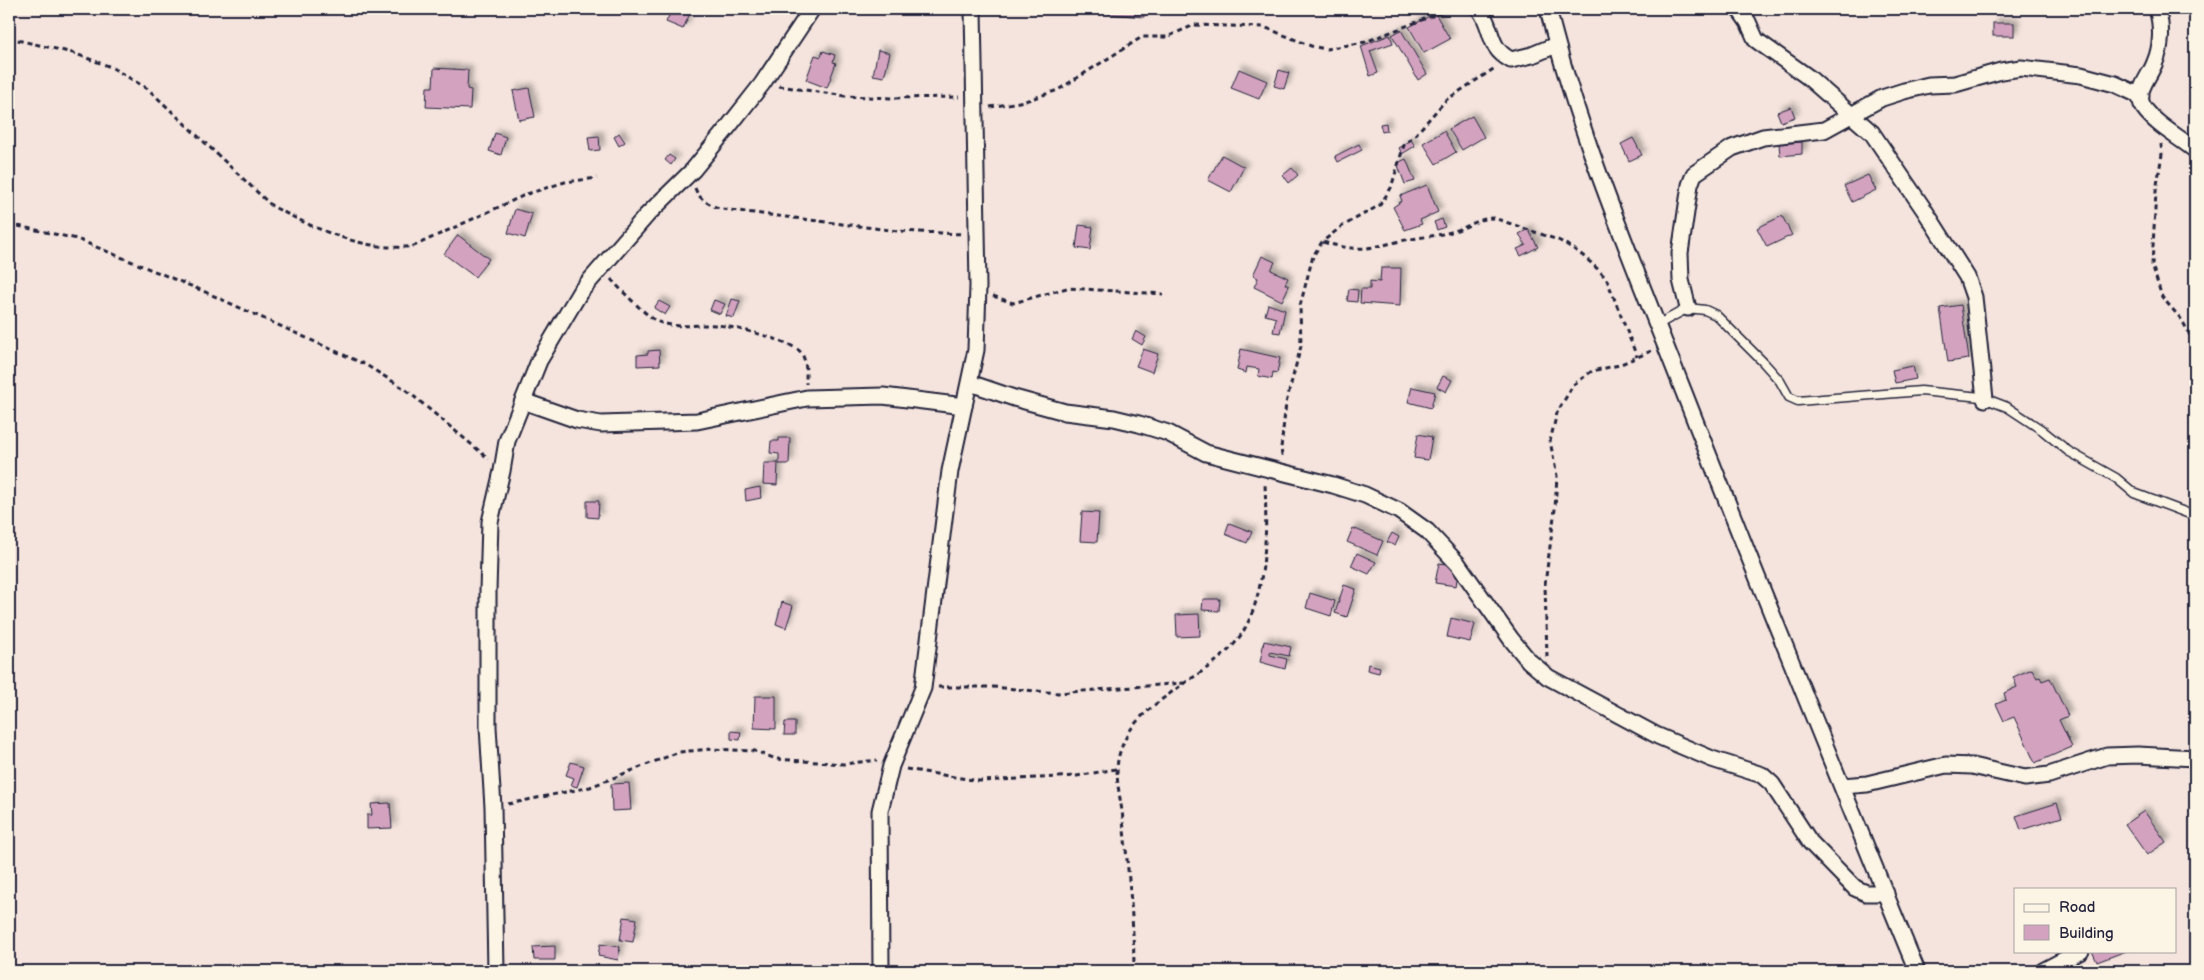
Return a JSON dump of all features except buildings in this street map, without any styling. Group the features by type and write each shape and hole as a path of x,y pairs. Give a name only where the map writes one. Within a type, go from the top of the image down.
{"street":[{"path":"496,971 493,807 488,727 488,591 490,522 507,441 539,361 580,292 647,215 693,170 762,84 812,9"},
{"path":"881,971 880,811 893,760 923,688 950,471 976,350 978,286 973,9"},
{"path":"1479,9 1490,32 1493,46 1511,60 1532,55 1556,44"},
{"path":"1548,9 1556,44 1599,172 1657,326 1917,971"},
{"path":"1739,9 1748,22 1756,40 1808,77 1872,133 1925,210 1967,277 1974,297 1985,399"},
{"path":"2156,9 2160,17 2161,39 2156,61 2142,85 2141,96 2143,106 2160,123 2195,150"},
{"path":"1688,308 1681,280 1680,253 1690,185 1694,174 1732,148 1763,137 1824,130 1853,116 1882,98 1904,91 1929,85 1955,84 2001,71 2021,68 2081,75 2115,84 2141,96"},
{"path":"970,382 1014,398 1065,412 1114,418 1139,424 1168,433 1206,453 1265,466 1365,496 1400,511 1427,531 1458,564 1529,661 1548,677 1658,736 1712,759 1762,775 1772,784 1810,842 1854,888 1866,894 1886,893"},
{"path":"523,401 577,420 601,424 697,421 807,398 883,396 964,406"},
{"path":"1842,786 1867,784 1946,765 1972,766 2025,778 2049,775 2107,756 2138,755 2195,758"},
{"path":"2042,971 2079,952"}],"lane":[{"path":"1657,326 1688,308 1705,310 1716,316 1764,363 1780,381 1790,397 1798,401 1921,391 1955,393 1985,399 2007,407 2042,430 2068,451 2116,478 2134,493 2195,516"}],"path":[{"path":"762,84 845,96 917,99 954,96 974,105 1025,101 1058,90 1142,37 1167,37 1194,25 1264,27 1311,46 1326,49 1366,42 1450,9"},
{"path":"9,38 73,53 111,67 148,89 272,206 294,218 370,245 396,248 414,246 526,194 565,182 597,178"},
{"path":"1285,473 1281,448 1286,403 1292,376 1300,358 1300,306 1313,256 1322,242 1341,227 1380,205 1391,188 1404,145 1446,100 1487,72 1511,60"},
{"path":"2160,123 2162,154 2156,191 2152,265 2162,297 2182,320 2195,345"},
{"path":"693,170 698,195 710,204 722,209 898,231 976,234"},
{"path":"1322,242 1344,248 1373,249 1404,240 1455,231 1485,218 1494,218 1558,240 1566,244 1600,271 1606,280 1637,357"},
{"path":"9,224 86,243 203,292 366,365 404,389 502,471"},
{"path":"606,262 607,272 612,280 648,316 658,322 674,326 718,325 779,340 802,352 805,361 807,398"},
{"path":"978,286 994,297 1013,303 1067,288 1163,294"},
{"path":"1548,677 1545,584 1555,509 1557,476 1550,440 1557,413 1573,385 1592,371 1618,365 1665,345"},
{"path":"1134,971 1129,877 1116,769 1120,750 1128,733 1142,713 1211,664 1238,639 1250,616 1258,591 1266,527 1265,466"},
{"path":"923,688 993,687 1058,693 1184,683"},
{"path":"493,807 590,787 679,752 712,749 756,751 776,759 844,764 893,760 980,781 1077,776 1116,769"}]}
